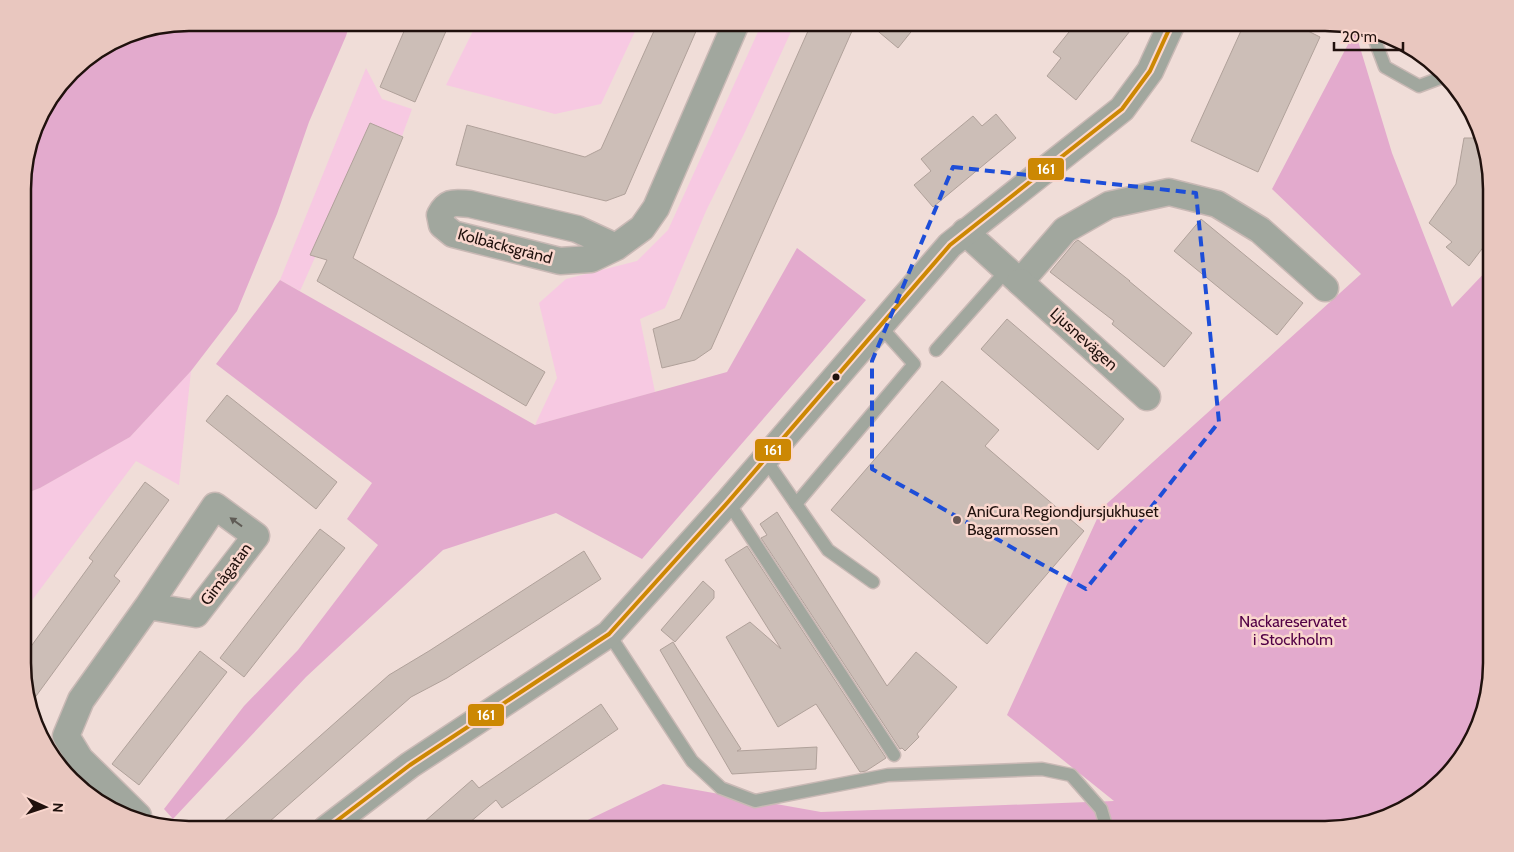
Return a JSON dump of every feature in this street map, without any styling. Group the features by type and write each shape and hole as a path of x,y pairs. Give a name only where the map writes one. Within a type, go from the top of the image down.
{"street":[{"name":"Kolbäcksgränd","path":"616,247 577,229 470,204 453,203 444,207 440,215 442,225 453,234 560,261 591,259 616,247 642,228 656,208 732,31"},
{"path":"338,821 410,764 609,634 728,502 950,245 1122,108 1150,71 1168,31"},
{"path":"1013,276 1066,230 1109,205 1169,192 1217,204 1260,230 1325,288"},
{"name":"Ljusnevägen","path":"965,232 1147,397"},
{"path":"132,810 80,759 66,736 80,700 148,606"}],"lane":[{"path":"1375,40 1385,67 1420,86 1438,79"},
{"path":"936,350 1013,276"},
{"path":"796,504 914,364 880,326"},
{"path":"765,459 828,550 873,582"},
{"path":"728,502 894,755"},
{"path":"609,634 692,761 721,788 756,801 888,775 1042,769 1071,775 1102,809 1105,820"}],"highlighted area":[{"path":"953,167 1196,193 1219,422 1086,589 872,469 872,361"}],"shaded area":[{"path":"473,31 635,31 601,104 555,114 446,85"},
{"path":"758,31 791,31 706,211 665,308 640,319 655,392 535,425 557,378 539,303 566,279 637,261 668,230"},
{"path":"366,68 382,99 412,109 402,136 374,125 300,291 280,280"},
{"path":"191,371 179,485 136,461 31,602 31,491 130,437"}],"green space":[{"path":"189,31 348,31 309,122 277,214 237,311 191,371 130,437 31,491 31,189 37,148 52,110 70,85 93,64 110,52 129,43 158,34"},
{"name":"Nackareservatet i Stockholm","path":"1353,35 1356,35 1392,153 1452,307 1482,275 1482,673 1480,694 1466,733 1462,742 1437,775 1404,800 1385,809 1356,818 1335,820 586,821 663,784 821,812 1114,801 1007,715 1102,508 1361,274 1272,189"},
{"path":"797,248 866,300 642,559 556,513 443,550 306,677 173,819 164,809 244,706 298,650 378,545 347,519 372,483 216,364 280,280 535,425 727,372"}],"building":[{"path":"404,31 446,31 415,102 380,87"},
{"path":"654,31 696,31 625,194 606,201 456,165 467,125 585,157 601,149"},
{"path":"808,31 852,31 711,349 695,360 662,368 653,329 680,319"},
{"path":"878,31 912,31 898,48"},
{"path":"1070,31 1130,31 1076,100 1047,76 1061,58 1053,52"},
{"path":"1241,31 1308,31 1320,37 1258,172 1191,141"},
{"path":"996,114 1016,138 933,207 914,185 931,171 921,159 973,116 982,126"},
{"path":"370,123 403,137 353,258 545,372 526,406 317,281 327,260 310,255"},
{"path":"1464,138 1474,138 1480,158 1482,179 1482,249 1469,266 1446,247 1452,242 1429,223 1456,184"},
{"path":"1201,219 1303,303 1277,335 1174,251"},
{"path":"1078,240 1192,333 1164,367 1112,324 1114,321 1050,272"},
{"path":"1007,319 1124,419 1098,450 981,349"},
{"name":"AniCura Regiondjursjukhuset Bagarmossen","path":"942,381 999,430 985,446 1084,531 987,644 831,510"},
{"path":"227,395 337,482 316,509 206,421"},
{"path":"145,482 169,500 114,576 120,581 35,697 31,646 93,561 89,558"},
{"path":"777,512 887,686 916,652 957,687 917,734 919,737 905,751 902,748 900,749 761,538 767,535 760,524"},
{"path":"320,529 345,548 244,677 220,658"},
{"path":"747,546 886,758 866,771 860,772 816,704 778,727 726,637 750,622 781,649 725,560"},
{"path":"584,551 601,579 447,678 411,697 270,821 224,821 389,675"},
{"path":"703,581 714,591 714,598 675,642 661,630"},
{"path":"673,642 741,749 737,751 817,747 816,769 732,774 660,650"},
{"path":"200,651 227,672 139,785 112,764"},
{"path":"601,704 618,729 502,808 496,800 472,821 425,821 472,780 479,788"}],"transit line":[{"name":"161","path":"337,821 410,765 609,634 728,502 950,245 1122,109 1150,71 1168,31"}],"place":[{"name":"AniCura Regiondjursjukhuset Bagarmossen","path":"957,520"}]}
